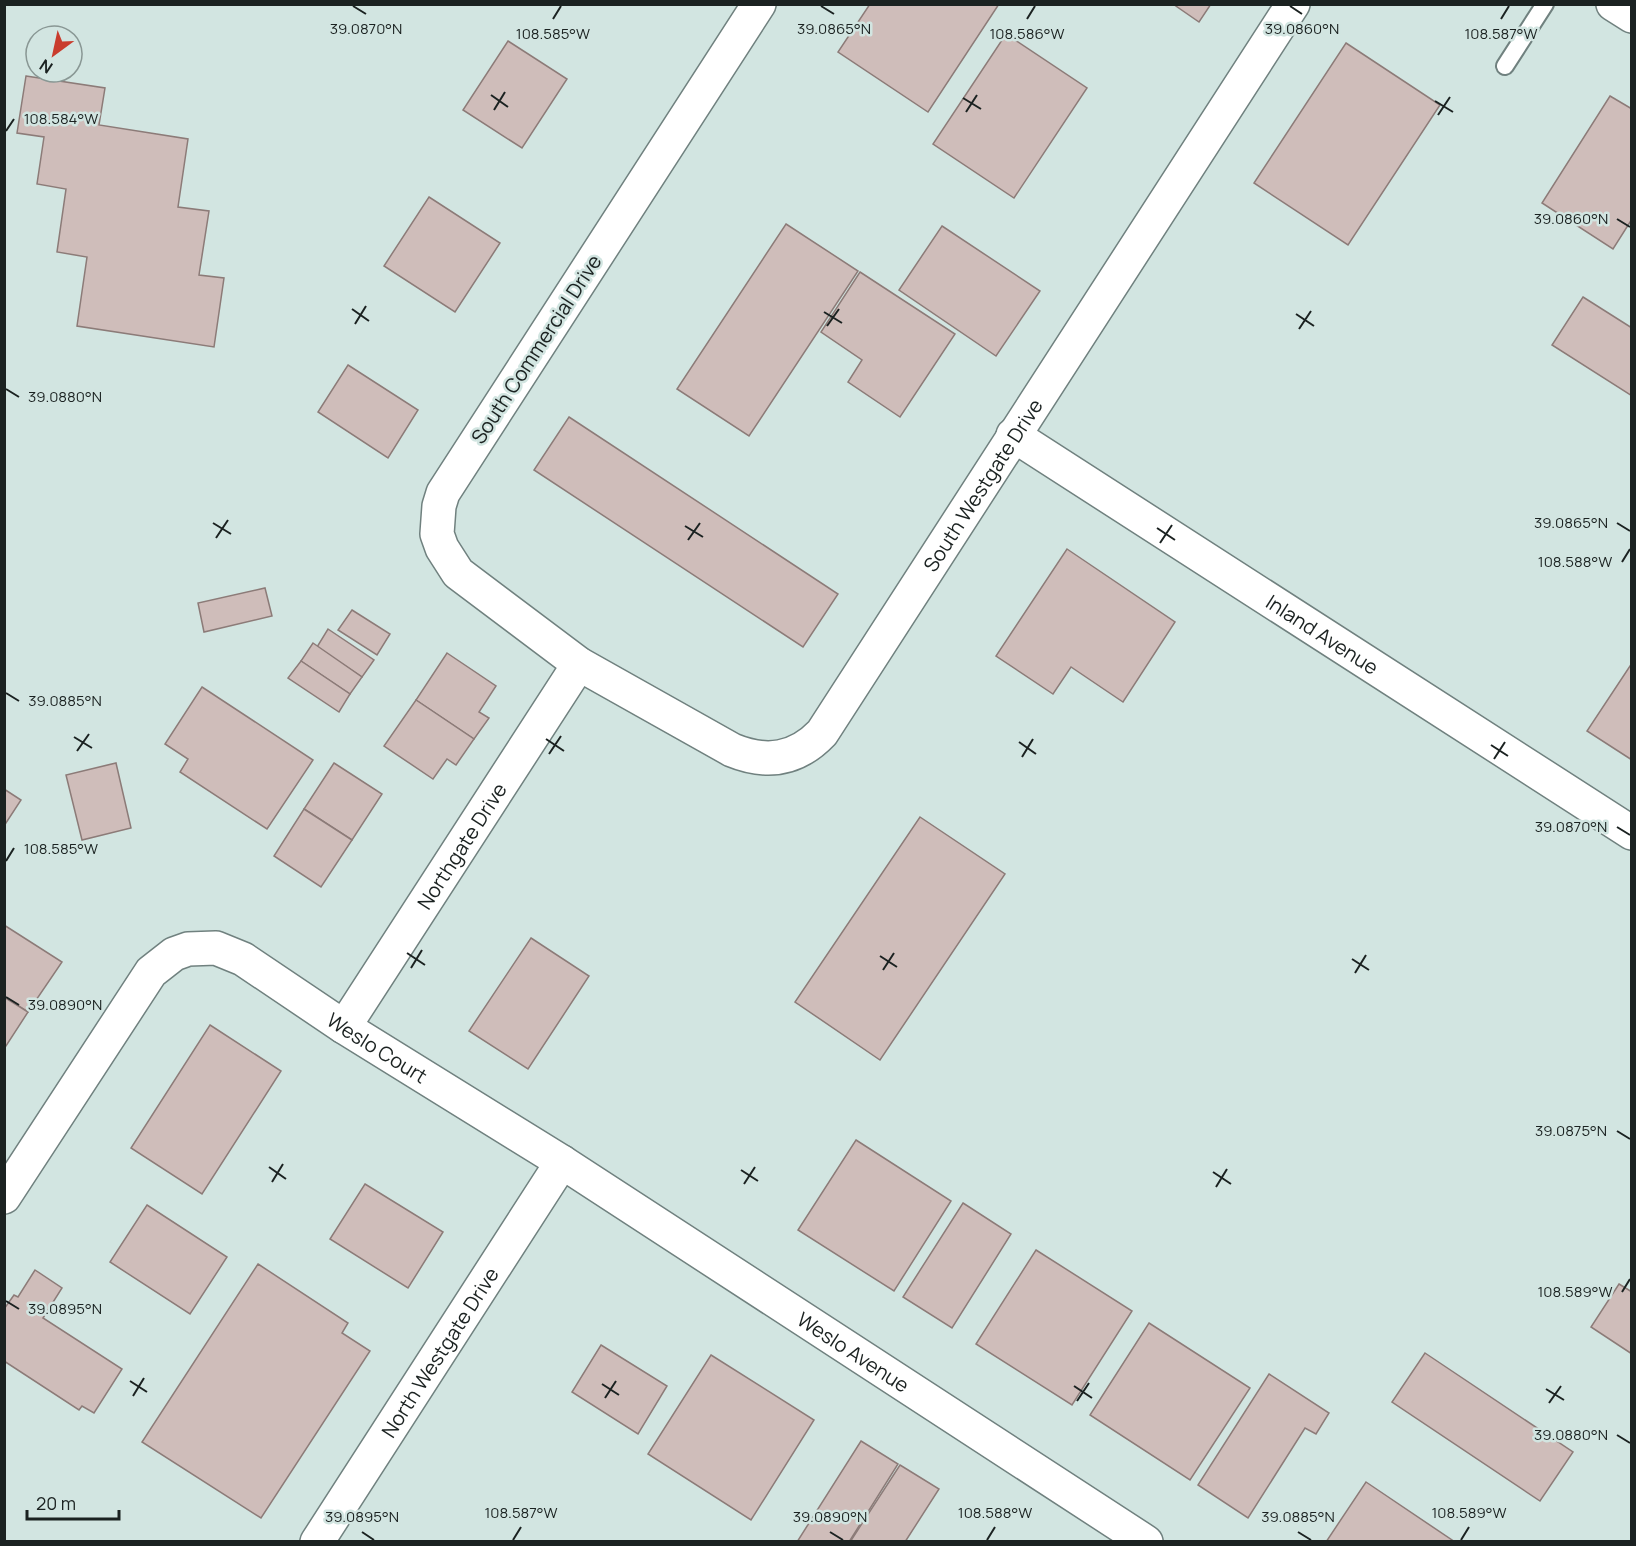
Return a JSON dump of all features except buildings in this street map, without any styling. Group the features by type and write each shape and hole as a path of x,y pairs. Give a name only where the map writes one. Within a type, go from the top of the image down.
{"street":[{"name":"South Commercial Drive","path":"579,664 458,573 441,548 437,534 438,506 443,493 759,4"},
{"name":"South Westgate Drive","path":"579,664 748,757 784,758 798,752 822,733 1293,4"},
{"path":"1613,4 1632,16"},
{"name":"Inland Avenue","path":"1013,435 1632,833"},
{"name":"Northgate Drive","path":"344,1027 579,664"},
{"name":"Weslo Court","path":"4,1197 151,972 168,958 188,949 216,948 237,955 344,1027 562,1162"},
{"name":"North Westgate Drive","path":"317,1542 562,1162"},
{"name":"Weslo Avenue","path":"562,1162 1146,1542"}],"lane":[{"path":"1505,66 1545,4"}]}
